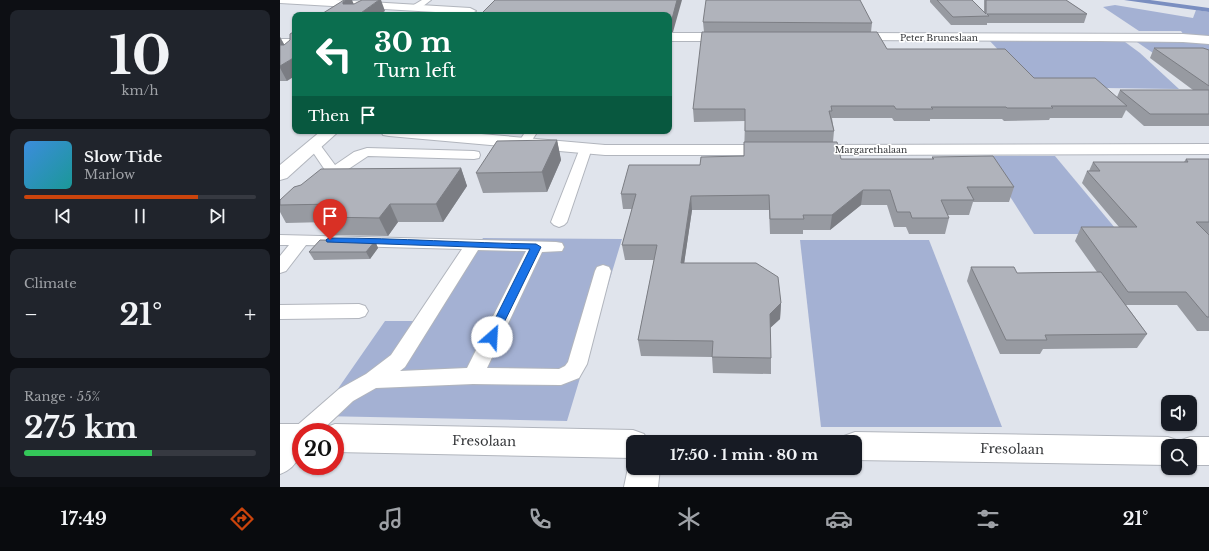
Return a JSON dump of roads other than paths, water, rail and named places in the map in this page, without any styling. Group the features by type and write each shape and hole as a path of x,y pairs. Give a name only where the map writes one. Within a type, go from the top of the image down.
{"street":[{"path":"280,0 457,12"},
{"path":"468,12 479,4"},
{"path":"672,37 741,37"},
{"name":"Peter Bruneslaan","path":"837,37 1100,37 1183,38 1209,40"},
{"path":"280,174 327,134"},
{"name":"Margarethalaan","path":"458,134 528,137 605,150 1209,149"},
{"name":"Fresolaan","path":"344,438 626,444"},
{"name":"Fresolaan","path":"862,446 1161,451"},
{"path":"1197,451 1209,451"},
{"path":"641,487 643,475"}],"lane":[{"path":"415,8 427,0"},
{"path":"359,12 371,5"},
{"path":"280,42 292,42"},
{"path":"314,145 333,173"},
{"path":"558,222 586,148"},
{"path":"315,190 331,177 333,173 359,155 367,152 474,155"},
{"path":"280,240 387,241 472,246 556,247"},
{"path":"280,267 302,240"},
{"path":"313,423 346,395 372,380 398,361 472,246"},
{"path":"473,376 536,247"},
{"path":"372,380 473,376 561,377 572,372 577,364 602,271"},
{"path":"280,312 359,311"},
{"path":"280,463 292,444"}]}
